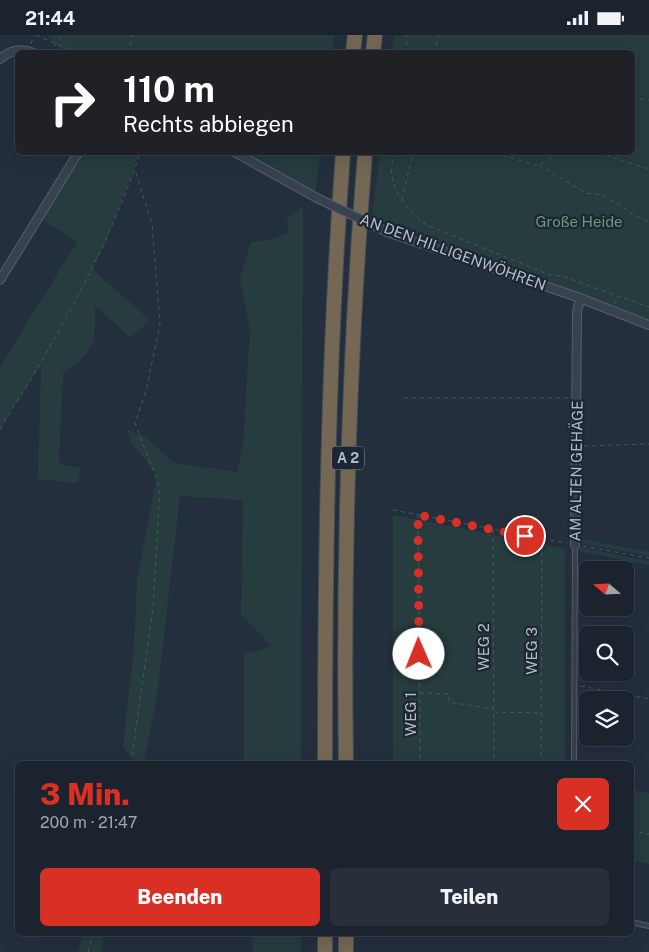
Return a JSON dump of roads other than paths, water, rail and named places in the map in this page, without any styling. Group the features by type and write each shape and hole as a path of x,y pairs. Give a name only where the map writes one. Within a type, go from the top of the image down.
{"highway":[{"path":"353,50 355,35"},
{"path":"374,50 376,35"},
{"name":"A 2","path":"325,761 324,556 332,309 343,155"},
{"name":"A 2","path":"346,761 345,556 353,311 365,155"},
{"path":"325,936 325,952"},
{"path":"346,936 346,952"}],"street":[{"path":"0,59 5,54 15,51"},
{"path":"0,280 77,155"},
{"name":"AN DEN HILLIGENWÖHREN","path":"240,155 315,197 387,232 580,298 649,325"},
{"name":"AM ALTEN GEHÄGE","path":"575,545 577,312 580,298"}],"lane":[{"name":"AM ALTEN GEHÄGE","path":"574,761 575,545"},
{"path":"634,923 649,926"}],"park label":[{"name":"Große Heide","path":"579,221"}]}
